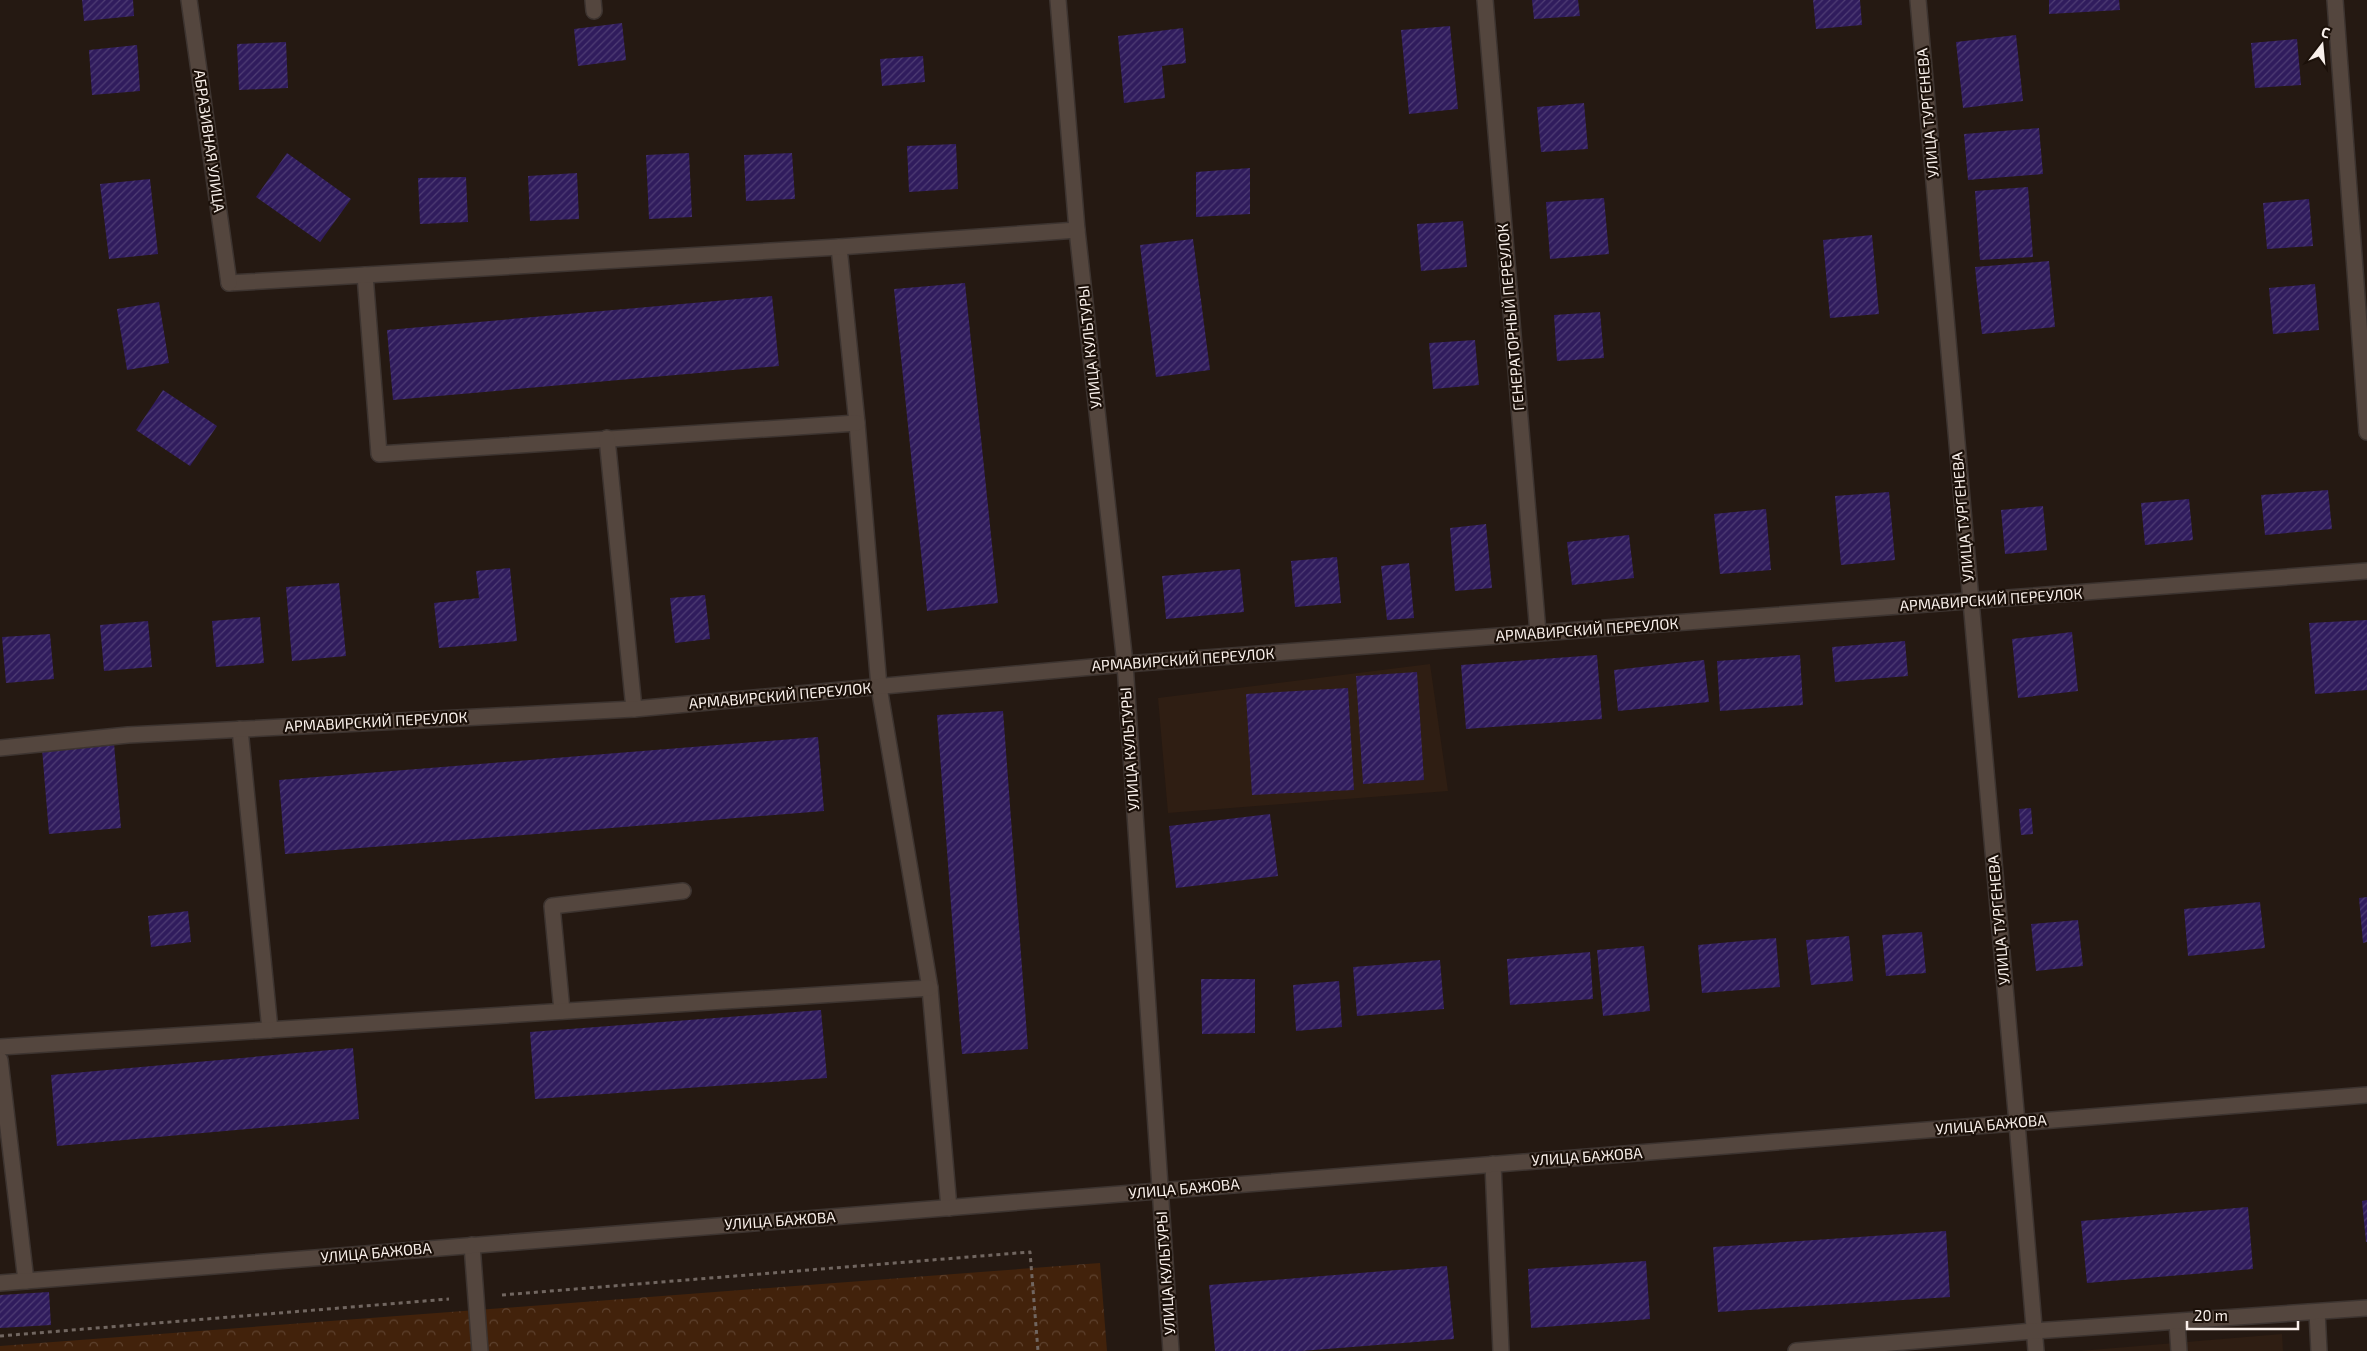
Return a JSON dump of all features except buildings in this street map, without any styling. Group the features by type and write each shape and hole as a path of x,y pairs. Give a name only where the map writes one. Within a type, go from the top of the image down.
{"street":[{"name":"АБРАЗИВНАЯ УЛИЦА","path":"188,0 229,282 365,274"},
{"name":"УЛИЦА КУЛЬТУРЫ","path":"1058,0 1077,230 1125,664 1171,1351"},
{"name":"ГЕНЕРАТОРНЫЙ ПЕРЕУЛОК","path":"1485,0 1538,633"},
{"name":"УЛИЦА ТУРГЕНЕВА","path":"1918,0 1970,601 2018,1123 2036,1351"},
{"path":"2335,0 2367,432"},
{"path":"857,423 379,454 365,274 839,247 1077,230"},
{"path":"839,247 857,423 879,687 930,988 949,1208"},
{"path":"607,438 634,709"},
{"name":"АРМАВИРСКИЙ ПЕРЕУЛОК","path":"0,748 128,735 634,709 1125,664 2367,571"},
{"path":"240,729 270,1030"},
{"path":"562,1011 552,906 683,891"},
{"path":"0,1047 930,988"},
{"path":"0,1060 26,1281"},
{"name":"УЛИЦА БАЖОВА","path":"0,1283 2367,1095"},
{"path":"1493,1164 1501,1351"},
{"path":"472,1245 480,1351"},
{"path":"1796,1351 1854,1349 2034,1332 2367,1308"},
{"path":"2317,1312 2319,1351"},
{"path":"2177,1322 2179,1351"}],"path":[{"path":"0,1336 1030,1252 1038,1351"}],"shaded area":[{"path":"1430,664 1448,791 1168,813 1158,698"},
{"path":"2282,1334 2283,1351 2079,1351"}],"green space":[{"path":"1100,1263 1107,1351 0,1351 0,1346"}]}
